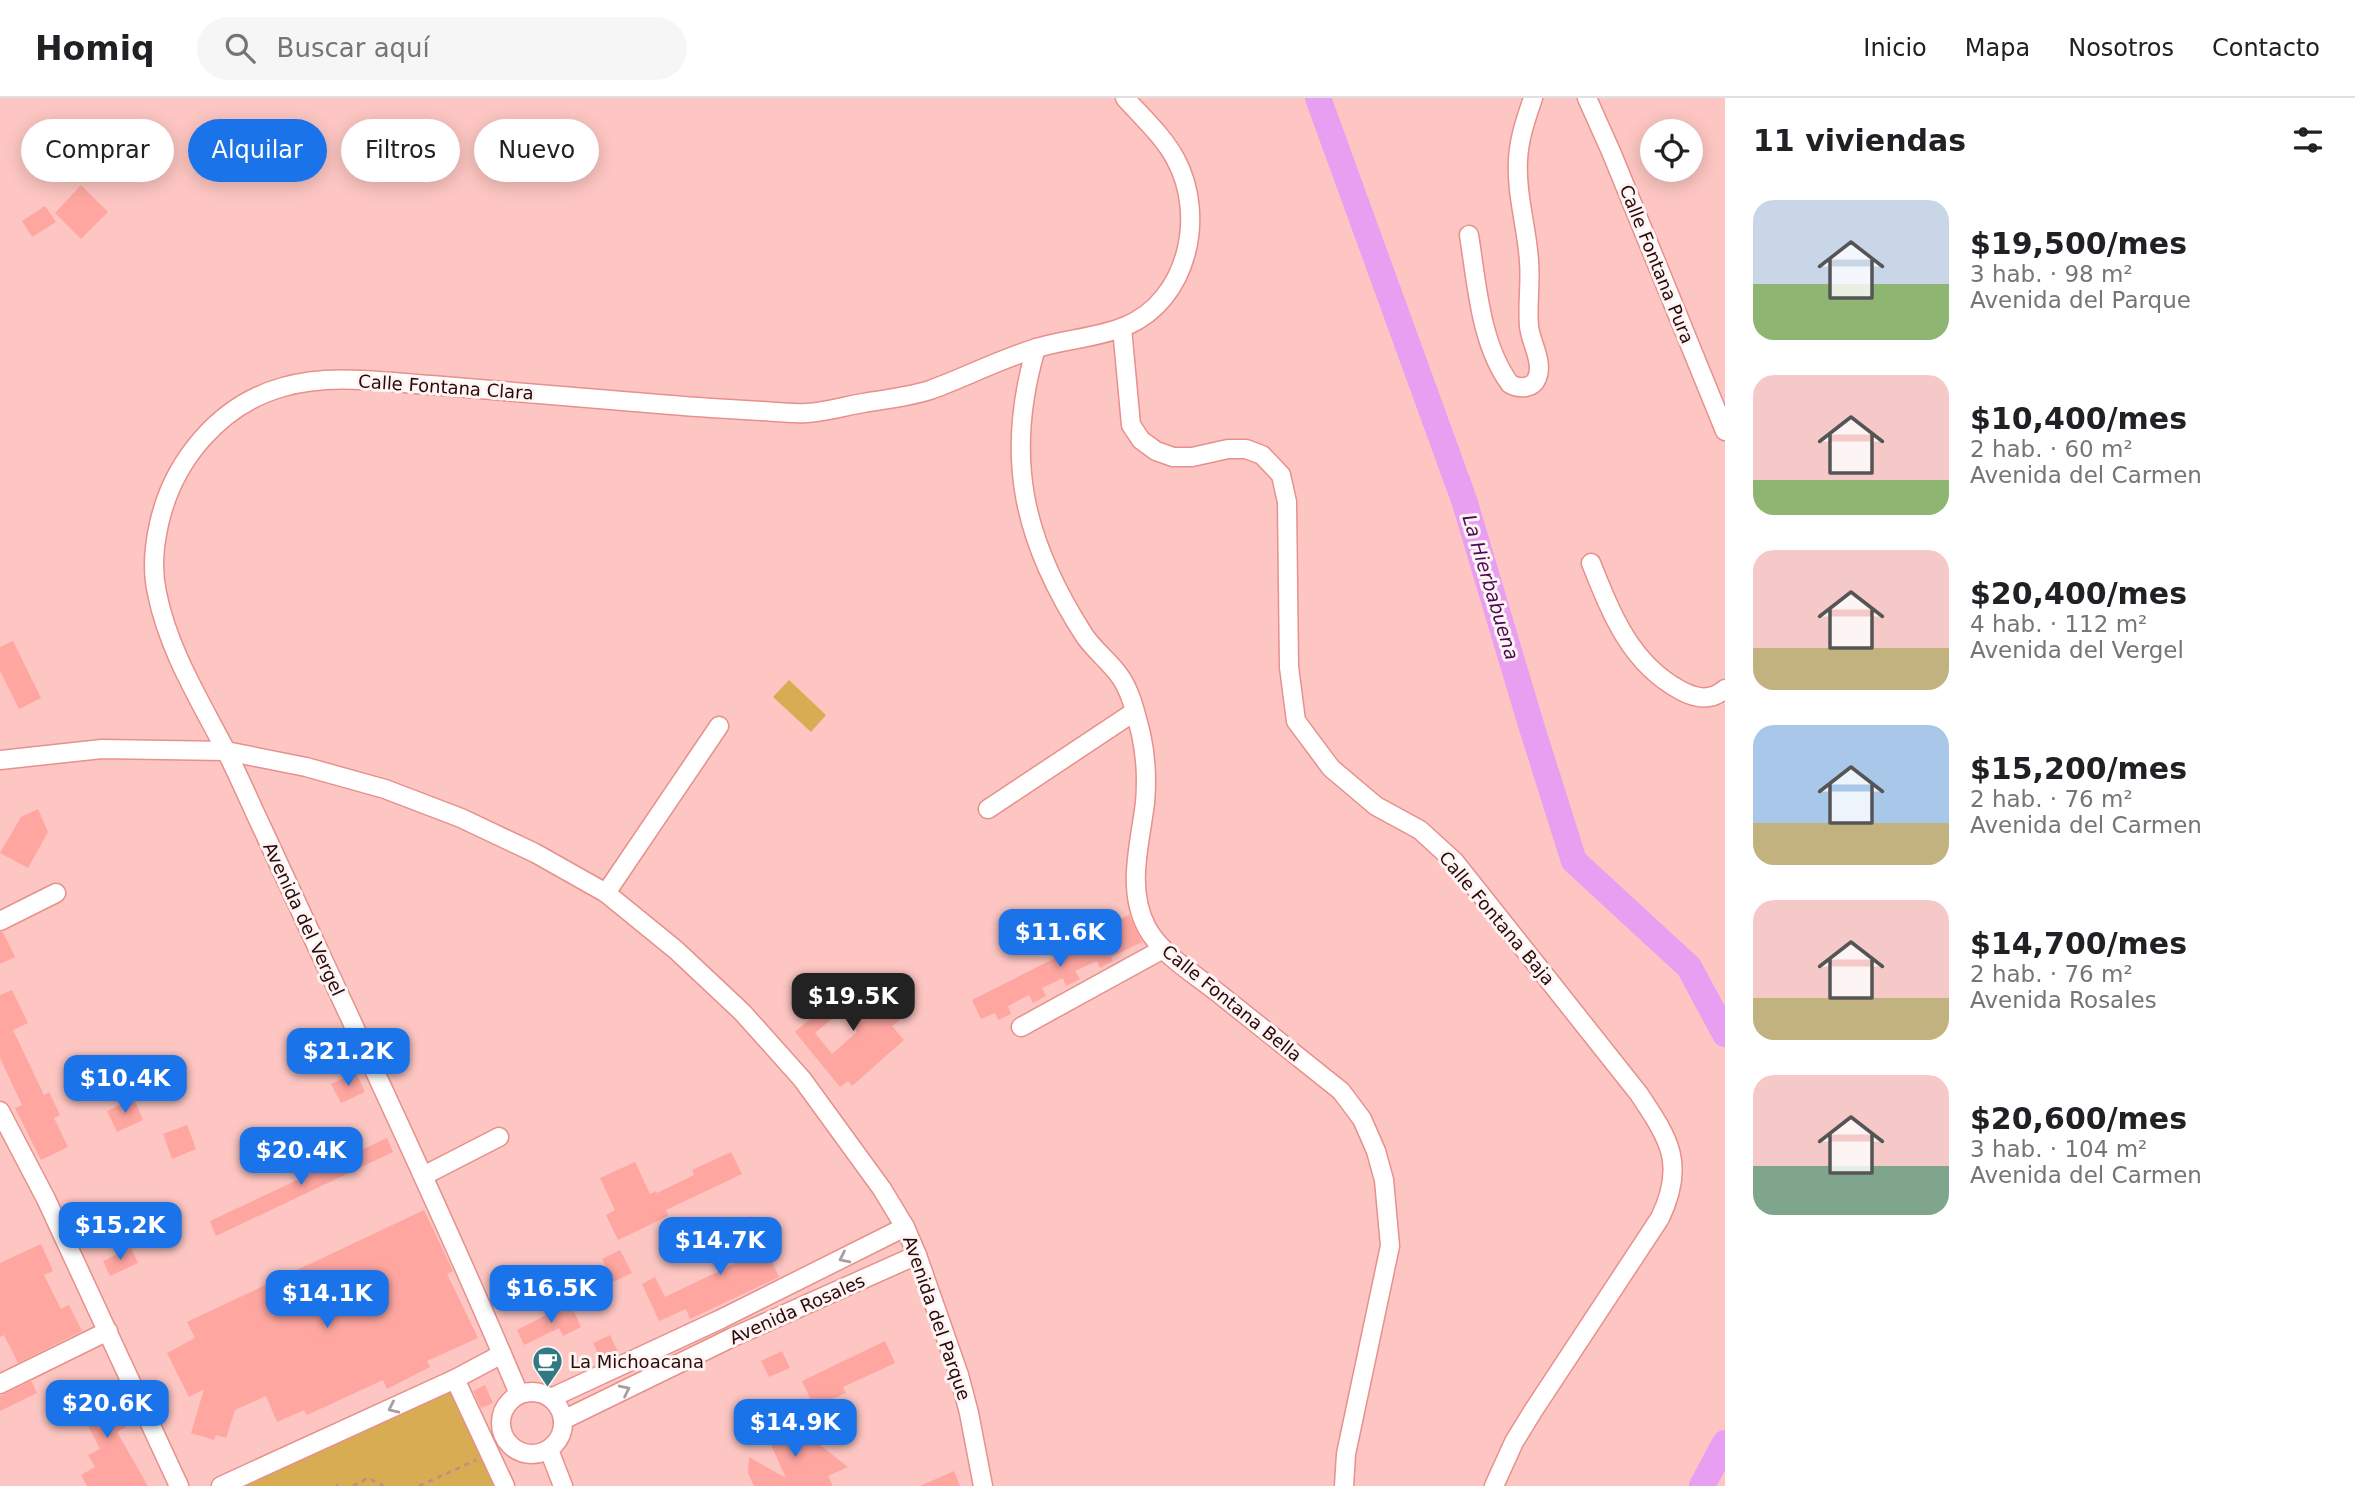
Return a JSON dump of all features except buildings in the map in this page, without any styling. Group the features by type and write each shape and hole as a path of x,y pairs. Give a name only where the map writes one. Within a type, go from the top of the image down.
{"street":[{"path":"1036,348 1122,328 1144,317 1173,283 1186,253 1191,222 1188,191 1177,162 1160,137 1125,98"},
{"path":"1469,235 1491,347 1499,370 1510,384 1524,387 1533,384 1538,377 1539,367 1529,327 1529,262 1519,194 1518,161 1521,133 1532,98"},
{"name":"Calle Fontana Pura","path":"1587,98 1725,431"},
{"name":"Calle Fontana Baja","path":"1122,328 1131,425 1142,440 1156,451 1173,457 1246,449 1262,455 1281,475 1287,502 1289,667 1296,721 1331,768 1376,806 1420,830 1455,862 1639,1094 1658,1121 1668,1142 1672,1180 1660,1218 1533,1411 1514,1442 1494,1486"},
{"name":"Calle Fontana Bella","path":"1036,348 1029,371 1021,421 1021,470 1029,517 1043,562 1063,603 1089,642 1121,677 1134,712 1144,752 1146,787 1136,893 1147,929 1163,949 1341,1091 1362,1119 1376,1150 1384,1180 1390,1246 1346,1454 1344,1486"},
{"name":"Calle Fontana Clara","path":"226,751 177,655 157,594 155,555 160,517 183,463 214,426 252,400 286,386 340,380 526,392 712,409 808,413 925,392 1036,348"},
{"path":"1591,563 1612,615 1630,647 1651,671 1695,697 1714,698 1725,689"},
{"path":"988,809 1134,712"},
{"path":"606,893 719,726"},
{"name":"Avenida del Parque","path":"0,761 102,749 226,751 306,767 423,803 523,846 606,893 709,980 773,1046 830,1115 875,1179 905,1227 918,1255 959,1375 983,1486"},
{"name":"Avenida del Vergel","path":"226,751 423,1176 519,1394"},
{"path":"0,921 56,893"},
{"path":"1021,1027 1163,949"},
{"path":"0,1111 46,1199 179,1486"},
{"path":"423,1176 499,1137"},
{"name":"Avenida Rosales","path":"551,1398 721,1319 905,1227"},
{"name":"Avenida Rosales","path":"563,1420 731,1338 918,1255"},
{"path":"721,1319 731,1338"},
{"path":"0,1384 108,1331"},
{"path":"222,1486 454,1379 502,1354"},
{"path":"454,1379 505,1486"},
{"path":"541,1393 551,1398 559,1407 563,1420 560,1437 549,1450 539,1454 518,1451 509,1445 500,1426 505,1406 519,1394 541,1393"},
{"path":"489,1450 503,1436"},
{"path":"549,1450 563,1486"}],"path":[{"path":"418,1486 489,1450"},
{"path":"353,1486 368,1478 384,1486"}],"shaded area":[{"path":"789,680 826,715 811,732 773,697"},
{"path":"448,1384 497,1486 229,1486"}],"waterway":[{"name":"La Hierbabuena","path":"1318,98 1464,500 1574,861 1689,967 1725,1034"},
{"name":"La Hierbabuena","path":"1702,1486 1725,1443"}],"place":[{"name":"La Michoacana","path":"547,1388"}]}
